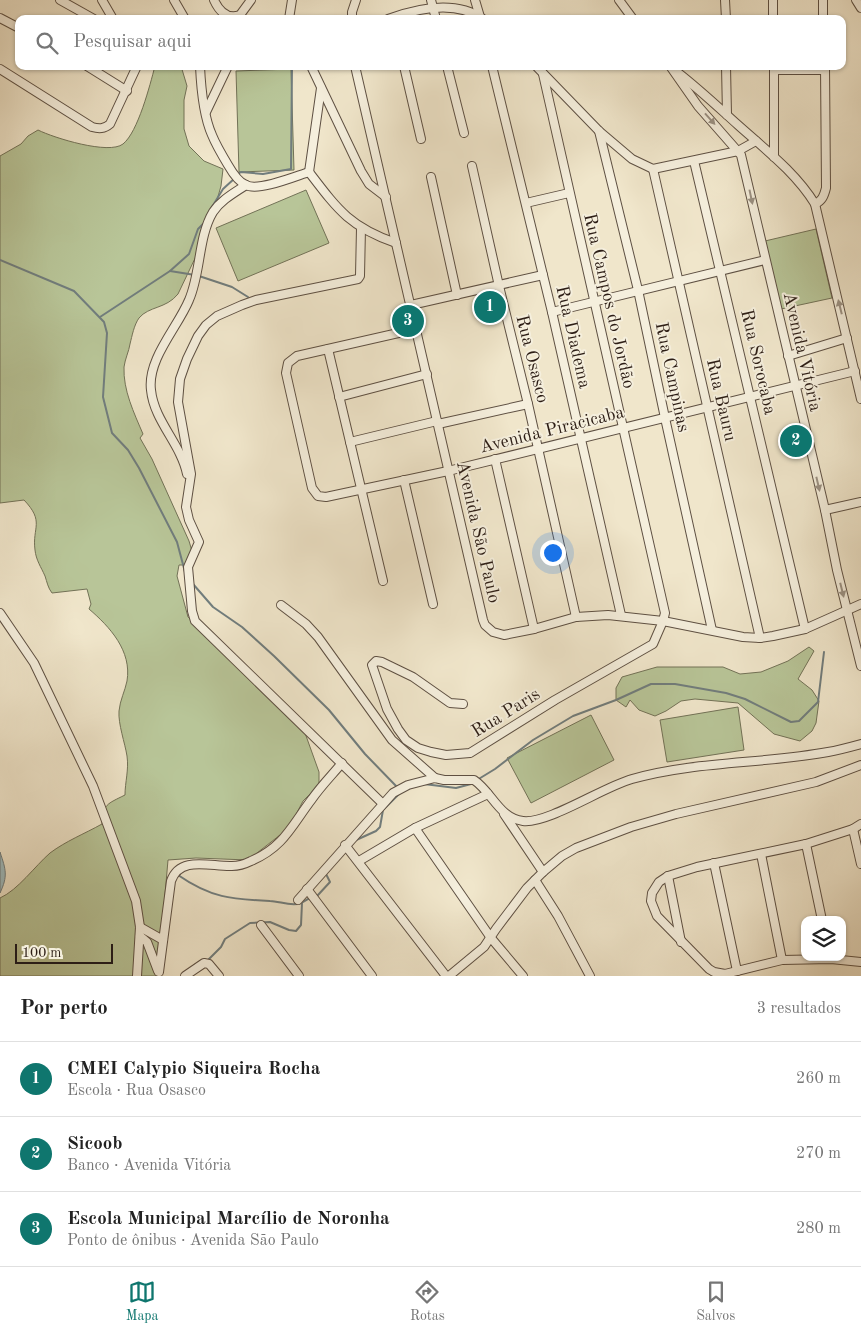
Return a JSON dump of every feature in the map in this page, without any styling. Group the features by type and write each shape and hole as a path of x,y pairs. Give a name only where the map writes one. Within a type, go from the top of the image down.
{"street":[{"path":"60,0 87,15"},
{"path":"102,0 111,15"},
{"path":"174,0 183,15"},
{"path":"214,0 226,15"},
{"path":"243,15 251,0"},
{"path":"290,15 292,0"},
{"path":"352,15 356,0"},
{"path":"475,0 480,15"},
{"path":"619,0 630,15"},
{"path":"725,0 726,15"},
{"path":"773,0 773,15"},
{"path":"823,0 824,15"},
{"path":"856,0 861,8"},
{"path":"399,15 432,3 473,12 477,15"},
{"path":"0,18 15,26"},
{"path":"0,69 97,129 110,124 135,70"},
{"path":"93,70 127,91"},
{"path":"201,70 211,133 232,172 246,185"},
{"path":"206,112 226,70"},
{"path":"313,70 369,184 386,197"},
{"name":"Avenida São Paulo","path":"356,70 485,625 493,632 504,635 576,617 621,615 663,621 743,637 760,638 805,628 861,604"},
{"path":"405,70 421,140"},
{"path":"448,70 464,133"},
{"name":"Rua Diadema","path":"493,70 552,312 621,615"},
{"path":"540,70 599,131 632,159 653,169 738,151 756,141"},
{"name":"Avenida Vitória","path":"673,70 692,98 738,151 751,195 794,386 861,666"},
{"path":"675,70 774,157 805,188 815,204 861,399"},
{"path":"726,70 727,115"},
{"path":"774,70 774,157"},
{"path":"815,204 820,202 826,188 825,70"},
{"name":"Rua Campos do Jordão","path":"543,74 664,609 663,621"},
{"path":"321,87 309,172 334,204 347,217 361,228 396,243"},
{"path":"692,98 695,90 700,90"},
{"name":"Rua Campinas","path":"599,131 638,290 664,418 712,630"},
{"name":"Rua Sorocaba","path":"694,161 722,270 805,628"},
{"name":"Rua Osasco","path":"472,166 576,617"},
{"name":"Rua Bauru","path":"653,169 760,638"},
{"path":"189,483 185,466 173,438 154,404 151,380 155,365 168,337 182,315 193,292 203,243 213,212 224,200 246,185 261,186 309,172"},
{"path":"431,177 457,295"},
{"path":"526,203 569,193"},
{"path":"361,228 360,276 358,280 256,300 217,316 206,325 198,336 187,359 180,379 178,402 191,474 186,507 187,514 199,542 188,567 194,618 203,629 382,803"},
{"path":"552,312 765,260"},
{"path":"411,305 542,275"},
{"name":"Avenida Piracicaba","path":"416,329 292,358 286,368 312,488 318,496 326,497 362,490 448,470 855,371"},
{"path":"788,356 847,338"},
{"path":"328,349 383,581"},
{"path":"339,397 426,374"},
{"path":"350,442 528,404"},
{"path":"495,459 534,629"},
{"path":"404,480 432,604"},
{"path":"824,510 861,502"},
{"path":"281,605 306,624 318,637 392,740 435,778"},
{"path":"0,612 34,663 94,786 136,901 140,927 137,976"},
{"name":"Rua Paris","path":"463,704 450,703 412,677 382,662 376,662 372,665 386,709 406,740 418,748 446,755 458,755 479,749 555,700 649,646 654,642 663,621"},
{"path":"501,810 521,820 534,820 554,814 619,783 658,772 828,752 861,744"},
{"path":"159,974 171,881 173,874 178,868 195,864 232,866 258,858 287,836 313,796 342,763"},
{"path":"449,976 484,947 535,880 562,856 576,848 631,827 676,814 816,782 861,765"},
{"path":"298,900 382,803 400,788 435,778 444,780 474,780 501,810 543,872"},
{"path":"359,861 415,828 488,794"},
{"path":"801,959 782,960 725,974 714,972 656,916 651,901 654,888 668,876 684,870 806,844 853,829 861,824"},
{"path":"415,828 491,938 522,976"},
{"path":"853,829 861,864"},
{"path":"806,844 821,916"},
{"path":"345,845 446,976"},
{"path":"760,854 782,960"},
{"path":"714,863 737,971"},
{"path":"668,876 681,942"},
{"path":"535,880 558,916 590,976"},
{"path":"307,889 372,976"},
{"path":"261,925 299,976"},
{"path":"140,927 164,940"},
{"path":"140,936 147,942 159,974"},
{"path":"846,960 861,962"},
{"path":"185,976 201,964 207,963 219,976"}],"green space":[{"path":"154,70 182,70 187,86 184,100 184,129 189,146 204,161 223,169 217,200 199,250 178,294 168,302 143,314 136,324 124,367 127,393 143,434 140,438 152,459 192,551 188,563 179,565 177,576 188,617 201,627 305,733 319,772 319,785 303,801 289,828 248,860 196,858 168,860 158,976 0,976 0,898 20,884 50,853 102,824 103,812 107,805 125,795 127,761 119,711 128,670 123,650 118,640 89,609 91,604 87,589 52,593 36,554 36,519 24,500 0,503 0,156 21,144 28,136 38,130 68,141 94,147 116,147 123,144 134,129 147,96"},
{"path":"291,70 294,170 239,172 236,71"},
{"path":"306,190 329,243 238,281 216,228"},
{"path":"816,229 832,298 781,309 765,241"},
{"path":"809,647 814,651 798,679 812,690 819,701 816,723 812,731 800,741 774,734 738,703 695,699 681,701 655,716 639,710 630,700 626,707 616,700 616,688 622,677 657,667 723,667 740,674 761,672 788,661"},
{"path":"738,707 744,750 667,762 660,720"},
{"path":"591,715 614,760 531,803 507,758"}],"water":[{"path":"0,852 5,873 0,893"}],"waterway":[{"path":"238,174 241,172 263,174 291,169 292,70"},
{"path":"212,207 223,189 235,178"},
{"path":"100,317 170,271 189,254 198,229 204,223"},
{"path":"0,260 74,291 104,322 107,333 103,397 112,433 128,450 139,468 177,542 185,572"},
{"path":"170,271 195,275"},
{"path":"199,276 232,287 248,297"},
{"path":"193,584 213,607 242,627 329,710 365,754 398,788"},
{"path":"477,780 495,769 533,740 573,716 616,700 651,684 675,684 726,693 745,699 791,722 799,721 818,702 824,652"},
{"path":"424,784 456,788 471,784"},
{"path":"354,841 376,831 380,827 383,810 400,793"},
{"path":"315,896 330,882 326,874"},
{"path":"178,875 211,893 232,898 274,901 286,904 297,904 311,898"},
{"path":"207,961 221,947 225,939 250,923 270,922 296,931 301,925 302,903"}],"place":[{"name":"CMEI Calypio Siqueira Rocha","path":"490,307"},
{"name":"Escola Municipal Marcílio de Noronha","path":"408,321"},
{"name":"Sicoob","path":"796,441"}]}
